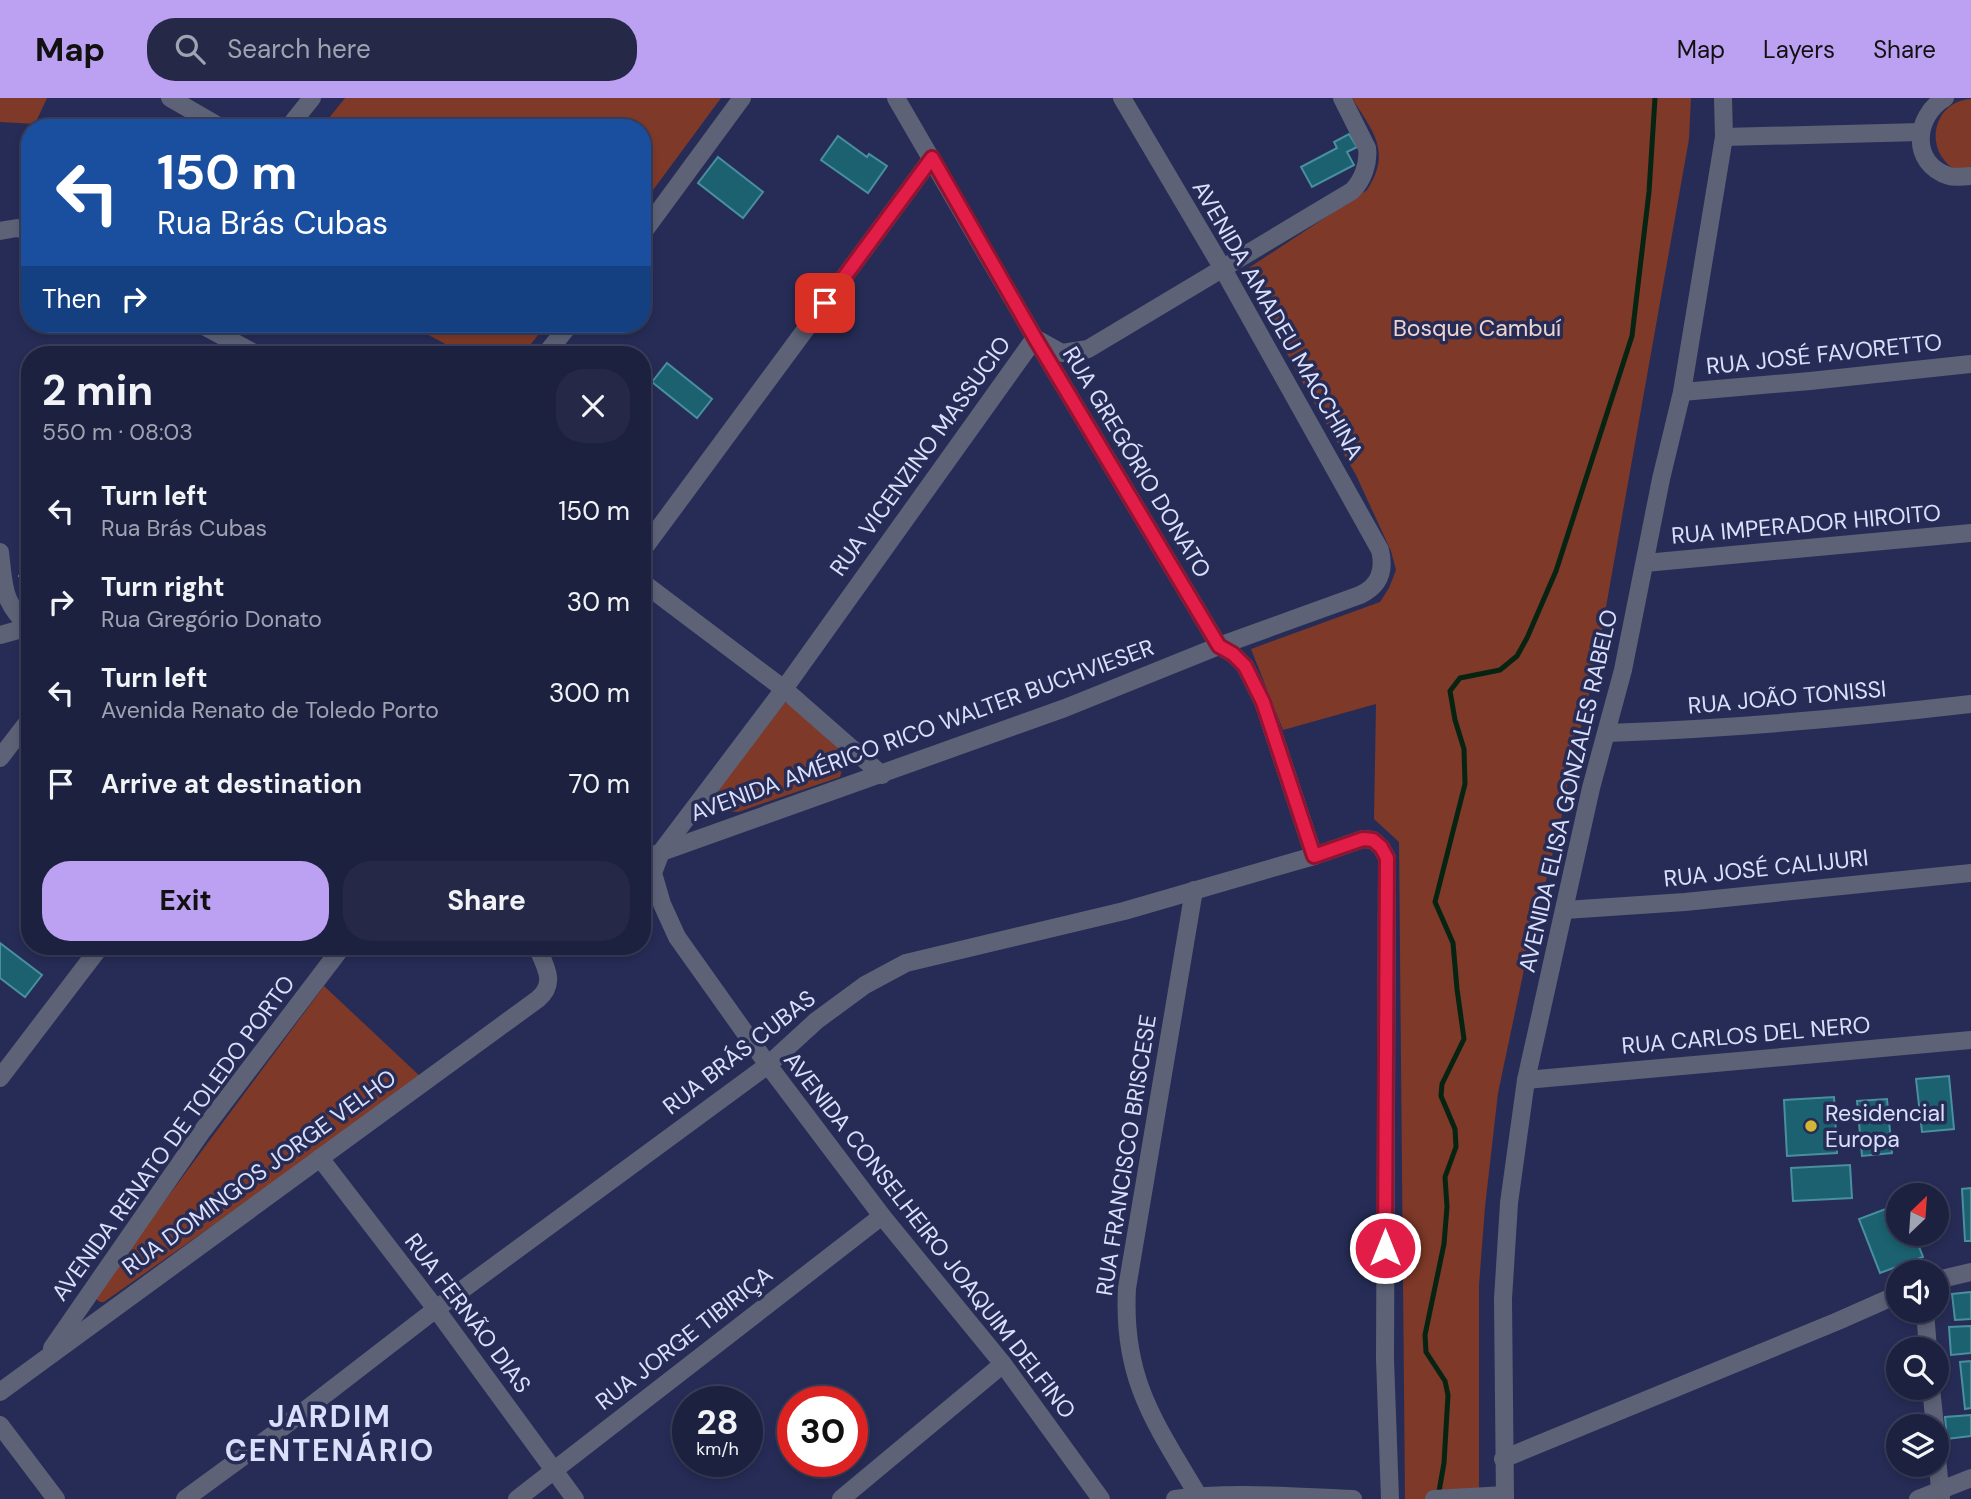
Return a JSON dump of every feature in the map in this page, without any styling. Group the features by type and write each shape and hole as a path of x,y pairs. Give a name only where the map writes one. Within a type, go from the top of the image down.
{"street":[{"path":"170,98 206,119"},
{"path":"295,119 312,98"},
{"path":"651,222 742,98"},
{"name":"RUA GREGÓRIO DONATO","path":"896,98 1035,338 1219,646 1233,654 1245,666 1263,702 1314,856"},
{"name":"AVENIDA AMADEU MACCHINA","path":"1122,98 1223,269 1380,550 1383,570"},
{"name":"RUA VICENZINO MASSUCIO","path":"661,852 784,689 1035,338 1062,353 1088,349 1352,191 1359,184 1368,157 1365,140 1342,98"},
{"name":"AVENIDA ELISA GONZALES RABELO","path":"1505,1497 1503,1298 1510,1203 1526,1080 1591,788 1607,733 1682,392 1724,137 1723,98"},
{"path":"1945,98 1923,121 1919,143 1930,164 1950,177 1971,176"},
{"path":"1724,137 1921,132"},
{"path":"651,539 932,158"},
{"path":"0,231 21,229"},
{"path":"217,333 241,346"},
{"name":"RUA JOSÉ FAVORETTO","path":"1682,392 1971,364"},
{"name":"RUA IMPERADOR HIROITO","path":"1645,563 1971,533"},
{"path":"0,552 7,599 21,619"},
{"name":"AVENIDA AMÉRICO RICO WALTER BUCHVIESER","path":"651,856 1065,708 1219,646 1360,596 1378,582 1383,570"},
{"path":"651,589 784,689 882,775"},
{"path":"0,635 21,629"},
{"name":"RUA JOÃO TONISSI","path":"1607,733 1860,717 1971,704"},
{"path":"0,758 21,731"},
{"name":"RUA BRÁS CUBAS","path":"185,1499 436,1309 768,1065 825,1014 865,985 906,963 1124,911 1314,856 1363,839 1373,840 1387,858 1385,1359 1390,1499"},
{"name":"AVENIDA CONSELHEIRO JOAQUIM DELFINO","path":"661,852 653,873 662,904 677,937 768,1065 882,1216 1003,1364 1101,1499"},
{"name":"RUA JOSÉ CALIJURI","path":"1565,910 1685,902 1971,873"},
{"name":"RUA FRANCISCO BRISCESE","path":"1194,890 1126,1305 1132,1365 1144,1402 1199,1497"},
{"path":"0,1078 94,955"},
{"name":"AVENIDA RENATO DE TOLEDO PORTO","path":"44,1359 203,1130 336,955"},
{"name":"RUA DOMINGOS JORGE VELHO","path":"0,1392 547,990 549,975 540,955"},
{"name":"RUA CARLOS DEL NERO","path":"1526,1080 1971,1040"},
{"name":"RUA FERNÃO DIAS","path":"320,1158 436,1309 575,1499"},
{"name":"RUA JORGE TIBIRIÇA","path":"517,1499 882,1216"},
{"path":"1949,1277 1971,1272"},
{"path":"1503,1459 1886,1300"},
{"path":"841,1499 1003,1364"},
{"path":"0,1425 56,1499"},
{"path":"1918,1499 1940,1494 1971,1478"},
{"path":"1434,1499 1505,1497"},
{"path":"1175,1499 1353,1499"}],"green space":[{"path":"0,98 47,98 37,119 21,119 21,123 0,122"},
{"path":"345,98 721,98 651,193 651,119 328,119"},
{"name":"Bosque Cambuí","path":"1352,98 1691,98 1689,139 1595,669 1525,965 1498,1093 1479,1285 1479,1499 1405,1499 1399,842 1374,819 1376,704 1283,730 1251,649 1380,602 1396,570 1391,551 1356,475 1301,380 1244,271 1367,190 1378,164 1379,153 1373,132"},
{"path":"1971,99 1971,168 1954,169 1938,150 1937,127 1948,108"},
{"path":"425,333 540,333 529,346 449,346"},
{"path":"781,703 790,703 840,750 844,763 840,777 738,812 727,811 720,802 718,787"},
{"path":"324,986 422,1078 104,1302 100,1302 95,1295"}],"building":[{"path":"1349,134 1357,147 1347,152 1354,165 1312,187 1301,167 1337,148 1334,142"},
{"path":"838,136 867,157 869,154 887,166 868,193 821,160"},
{"path":"718,157 763,192 743,218 698,183"},
{"path":"667,363 712,399 697,418 652,382"},
{"path":"0,943 42,975 25,997 0,978"},
{"path":"1949,1076 1954,1129 1922,1132 1916,1079"},
{"name":"Residencial Europa","path":"1834,1097 1837,1153 1787,1156 1784,1100"},
{"name":"Residencial Europa","path":"1887,1099 1892,1153 1862,1156 1857,1101"},
{"name":"Residencial Europa","path":"1850,1165 1852,1198 1793,1201 1791,1168"},
{"path":"1971,1188 1971,1241 1965,1241 1962,1189"},
{"name":"Residencial Europa","path":"1886,1209 1886,1246 1919,1246 1923,1257 1915,1260 1886,1260 1886,1271 1880,1273 1859,1219"},
{"path":"1971,1292 1971,1319 1955,1320 1952,1294"},
{"path":"1971,1326 1971,1353 1951,1355 1949,1327"},
{"path":"1971,1361 1971,1408 1965,1409 1960,1362"},
{"path":"1971,1415 1971,1436 1949,1439 1949,1417"}],"waterway":[{"path":"1438,1497 1444,1463 1448,1395 1445,1381 1426,1352 1425,1335 1444,1244 1447,1207 1445,1177 1456,1147 1455,1129 1441,1096 1442,1084 1464,1039 1453,943 1435,902 1465,784 1464,749 1450,691 1460,678 1500,670 1517,656 1556,571 1632,336 1649,192 1655,98"}],"place":[{"name":"Residencial Europa","path":"1811,1126"}],"district":[{"name":"JARDIM CENTENÁRIO","path":"330,1434"}],"route":[{"path":"825,303 932,158 1035,338 1219,646 1233,654 1245,666 1263,702 1314,856 1363,839 1373,840 1381,847 1387,858 1385,1248"}]}
